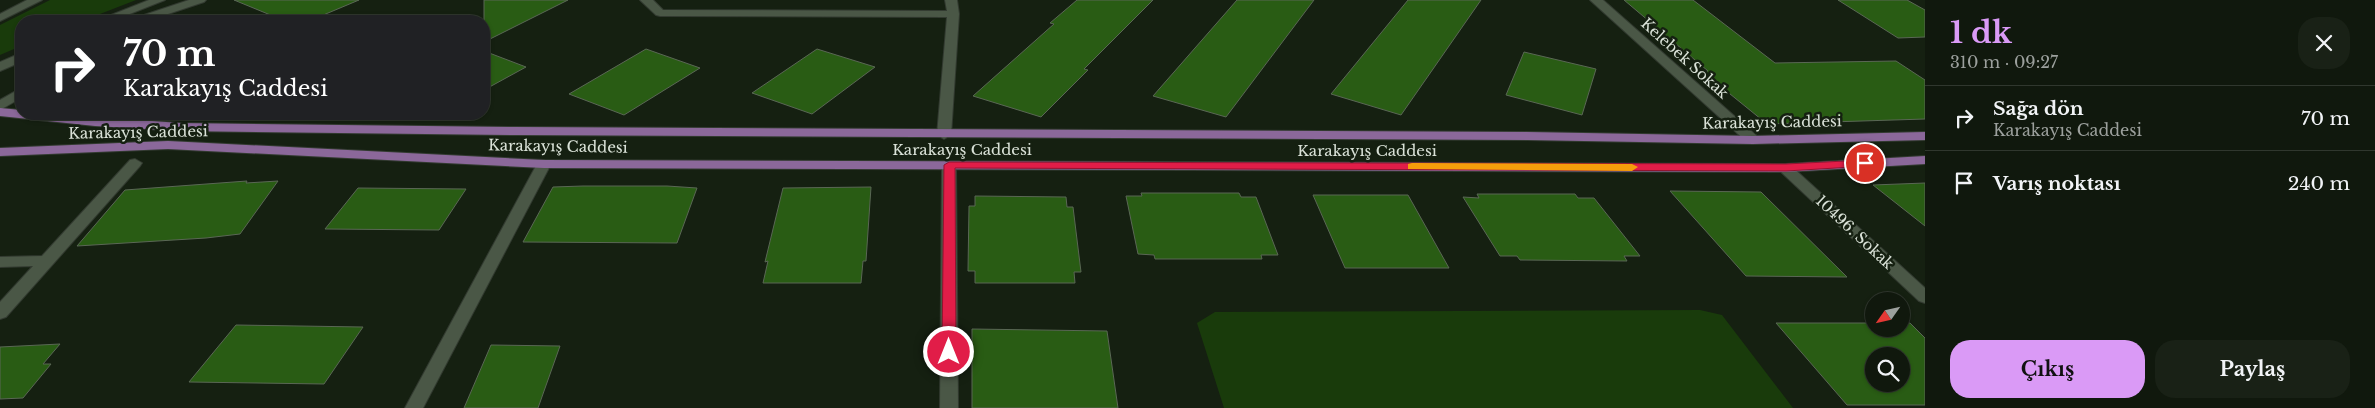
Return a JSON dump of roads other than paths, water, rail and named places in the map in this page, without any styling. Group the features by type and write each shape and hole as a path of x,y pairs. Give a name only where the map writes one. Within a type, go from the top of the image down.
{"main road":[{"name":"Karakayış Caddesi","path":"0,112 15,114"},
{"name":"Karakayış Caddesi","path":"76,120 180,127 944,135 1527,136 1753,140 1925,136"},
{"name":"Karakayış Caddesi","path":"0,152 168,145 544,164 1786,168 1925,160"}],"street":[{"path":"0,18 36,0"},
{"path":"118,15 159,0"},
{"path":"154,15 200,0"},
{"path":"646,0 660,13 953,14"},
{"path":"852,13 866,0"},
{"path":"944,135 953,14 951,0"},
{"name":"Kelebek Sokak","path":"1596,0 1753,140"},
{"path":"0,67 15,60"},
{"path":"0,106 15,96"},
{"path":"0,313 135,163"},
{"path":"414,408 544,164"},
{"path":"949,165 949,408"},
{"name":"10496. Sokak","path":"1786,168 1925,297"},
{"path":"0,262 45,262"}]}
